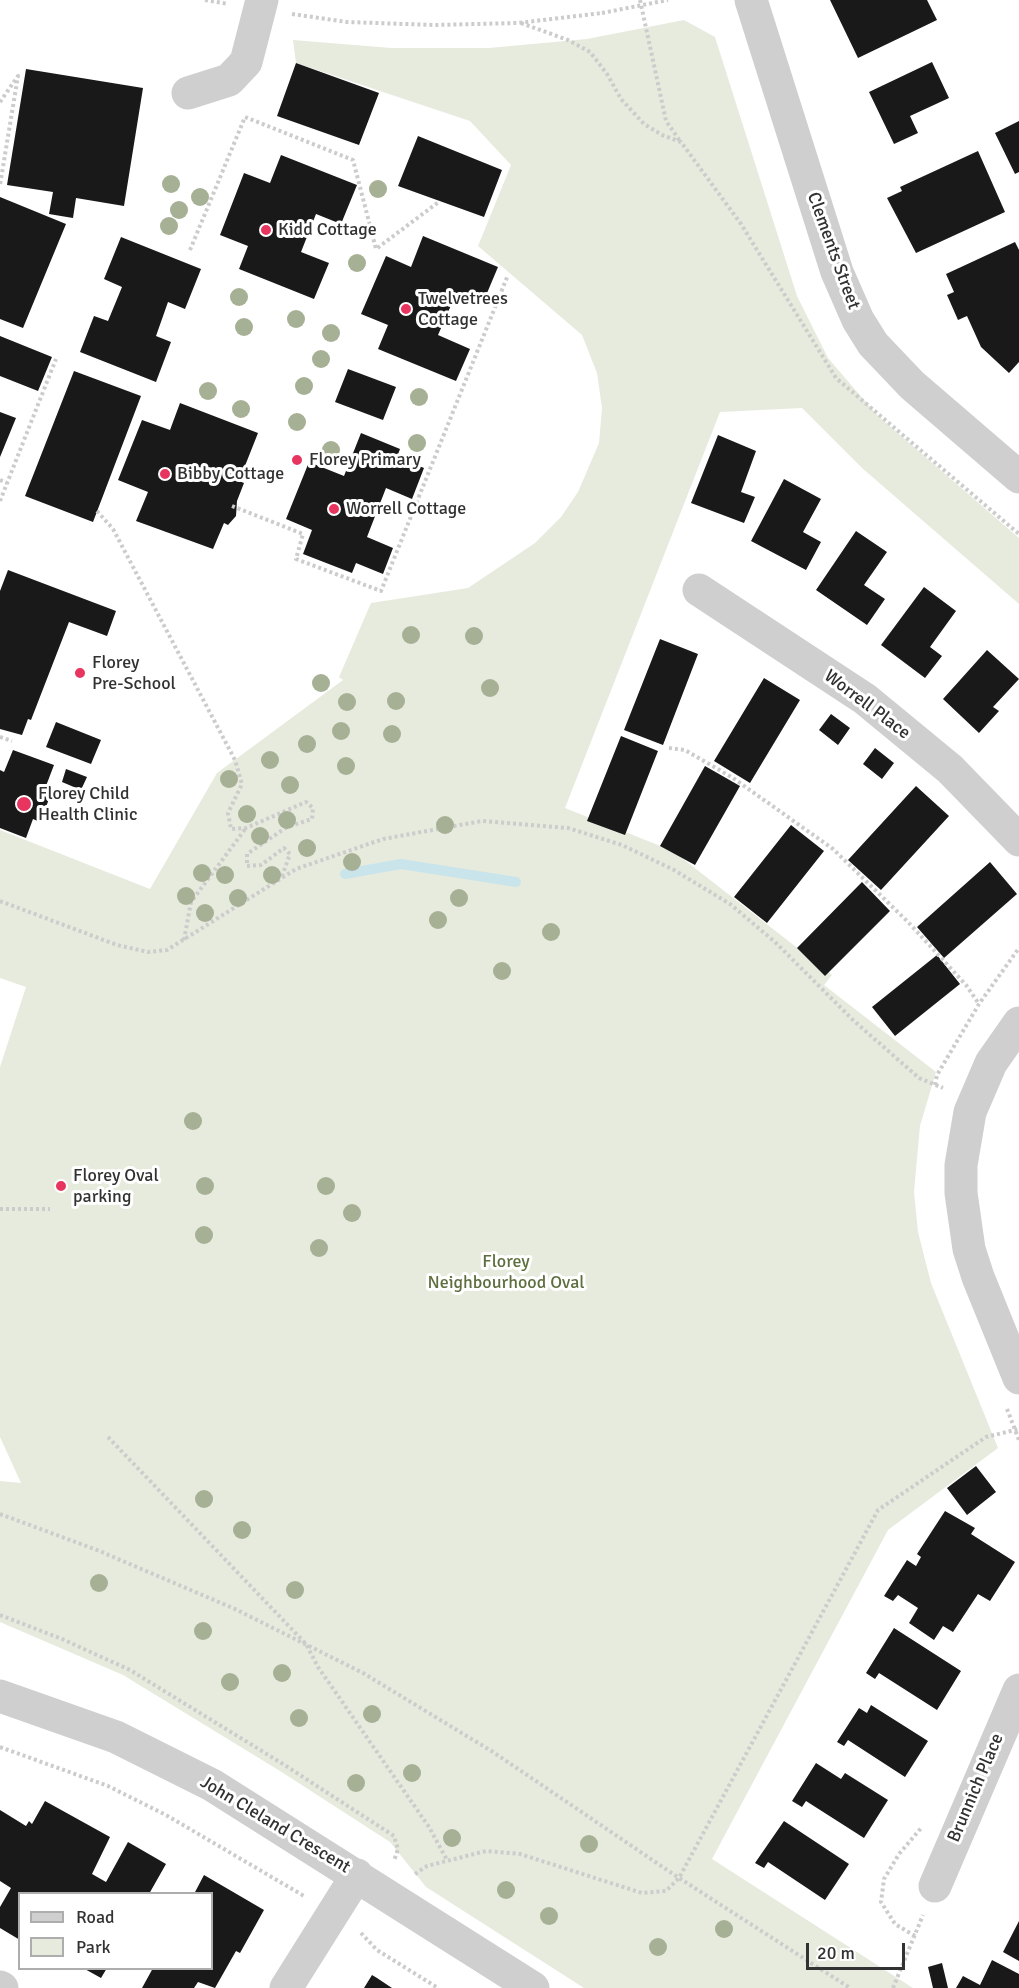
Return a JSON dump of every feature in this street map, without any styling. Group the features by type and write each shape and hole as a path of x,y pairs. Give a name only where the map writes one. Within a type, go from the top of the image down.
{"street":[{"name":"Clements Street","path":"751,0 837,272 858,320 873,344 912,385 1019,477"},
{"path":"188,93 228,80 246,62 260,4"},
{"name":"Worrell Place","path":"699,590 865,699 950,769 1019,840"},
{"path":"1011,1388 969,1249 961,1192 961,1165 970,1112 991,1063 1019,1023"},
{"name":"Brunnich Place","path":"935,1886 1019,1690"},
{"name":"John Cleland Crescent","path":"0,1695 116,1737 212,1785 533,1988"},
{"path":"286,1988 357,1875"}],"path":[{"path":"205,0 260,4 347,22 435,25 521,23 602,13 668,0"},
{"path":"640,0 666,121 741,224 836,378 1019,534"},
{"path":"521,23 568,40 590,52 607,74 621,99 644,123 662,135 681,142"},
{"path":"0,102 18,76 0,186"},
{"path":"190,250 245,117 353,160 376,249 440,201"},
{"path":"232,506 303,534 296,559 381,591 508,275"},
{"path":"0,501 56,358"},
{"path":"0,480 7,483"},
{"path":"97,511 118,538 235,759 242,784 228,813 231,829 246,828 306,802 314,808 312,819 287,827 247,854 247,866 261,866 284,848 290,854 281,879"},
{"path":"0,737 12,741"},
{"path":"669,748 685,750 733,778 833,849 908,922 966,985 979,1004"},
{"path":"0,901 117,945 148,952 167,950 296,869 383,838 482,821 568,828 600,838 674,870 730,904 775,942 854,1021 919,1078 952,1092"},
{"path":"184,940 191,902 246,828"},
{"path":"935,1085 937,1075 979,1004 1019,948"},
{"path":"0,1209 50,1209"},
{"path":"1011,1388 1019,1440"},
{"path":"396,1900 413,1875 427,1866 486,1851 520,1854 642,1893 656,1894 666,1891 679,1878 878,1510 986,1437 1017,1430"},
{"path":"108,1437 306,1644 318,1667 429,1827 447,1860"},
{"path":"0,1514 97,1550 225,1604 363,1673 493,1752 679,1878 850,1988"},
{"path":"0,1615 62,1639 130,1670 283,1764 394,1836 398,1849 393,1863"},
{"path":"0,1747 108,1786 166,1815 333,1912 358,1930 377,1950 438,1988"},
{"path":"893,1988 935,1886"}],"green space":[{"name":"Florey Neighbourhood Oval","path":"684,20 715,37 797,296 828,358 877,415 1019,538 1019,604 862,468 802,408 720,412 565,808 673,851 832,975 824,985 936,1072 920,1126 914,1192 918,1232 931,1283 998,1448 888,1530 712,1859 913,1988 584,1988 426,1887 390,1842 280,1771 123,1675 0,1622 0,1481 21,1483 0,1437 0,1067 26,987 0,978 0,830 150,889 217,773 343,680 339,677 371,603 468,588 535,543 561,517 578,492 599,443 602,408 597,373 582,335 478,246 511,165 470,121 296,63 293,40 391,48 489,48 587,39"}],"building":[{"path":"830,0 927,0 937,20 858,58"},
{"path":"932,62 949,98 910,116 918,133 894,144 869,92"},
{"path":"296,63 379,93 359,145 277,116"},
{"path":"26,69 143,88 124,206 76,198 73,218 49,214 53,192 7,185"},
{"path":"1019,121 1019,172 1015,174 995,133"},
{"path":"418,136 502,170 484,217 398,186"},
{"path":"978,151 1005,212 916,253 887,198 902,191 900,187"},
{"name":"Kidd Cottage","path":"281,155 357,185 341,224 316,214 301,252 329,263 314,299 239,269 248,246 220,235 244,173 270,183"},
{"path":"0,197 66,224 23,328 0,319"},
{"name":"Twelvetrees Cottage","path":"423,236 498,267 482,305 456,294 438,335 470,349 456,381 378,349 388,325 361,314 386,256 411,267"},
{"path":"121,237 201,269 185,309 168,302 156,336 171,342 156,382 80,352 94,316 108,321 122,287 104,279"},
{"path":"1015,242 1019,250 1019,362 1009,373 981,347 967,316 958,320 947,295 954,292 946,274"},
{"path":"0,336 52,357 38,391 0,376"},
{"path":"348,369 396,387 383,420 335,402"},
{"path":"74,371 141,396 93,522 25,496"},
{"name":"Bibby Cottage","path":"180,403 258,433 239,481 244,483 237,501 236,516 228,525 224,523 213,549 136,521 148,492 118,480 142,420 170,430"},
{"path":"0,412 16,418 0,457"},
{"name":"Worrell Cottage","path":"361,433 400,449 397,457 424,468 412,499 386,488 367,537 393,548 383,574 356,563 352,573 303,554 312,530 286,519 309,462 344,476"},
{"path":"718,435 756,451 741,492 755,497 744,523 691,503"},
{"path":"784,479 821,499 803,532 821,542 806,570 751,541"},
{"path":"856,531 887,552 864,585 885,599 867,625 816,590"},
{"path":"8,570 116,611 107,636 69,622 31,720 28,719 22,735 0,729 0,591"},
{"path":"924,587 956,611 930,647 942,656 925,678 881,645"},
{"path":"660,639 698,654 663,745 624,730"},
{"path":"987,650 1019,679 993,707 999,711 979,733 943,699"},
{"path":"764,678 800,700 750,783 714,761"},
{"path":"831,714 850,728 838,745 819,730"},
{"path":"56,722 101,740 91,764 46,747"},
{"path":"621,736 658,751 625,835 587,821"},
{"path":"875,748 894,763 882,779 863,764"},
{"name":"Florey Child Health Clinic","path":"13,750 54,765 46,786 53,789 40,822 33,819 26,838 0,828 0,770 4,772"},
{"path":"705,766 740,786 695,865 660,846"},
{"path":"66,769 87,777 81,790 62,782"},
{"path":"916,786 949,816 881,890 848,860"},
{"path":"791,825 824,851 767,923 734,897"},
{"path":"990,862 1017,894 944,958 917,927"},
{"path":"862,882 890,911 825,976 797,948"},
{"path":"937,955 960,984 895,1036 872,1007"},
{"path":"976,1466 996,1492 967,1515 947,1488"},
{"path":"945,1511 975,1528 971,1534 1015,1562 990,1601 978,1594 953,1632 943,1626 934,1640 909,1623 918,1608 898,1595 893,1601 884,1596 907,1560 916,1566 921,1557 917,1554"},
{"path":"894,1628 961,1671 937,1710 879,1673 875,1679 866,1673"},
{"path":"871,1705 928,1741 905,1777 848,1740 844,1746 837,1742 859,1708 867,1713"},
{"path":"816,1763 841,1779 845,1773 888,1800 864,1838 806,1801 802,1807 792,1801"},
{"path":"45,1801 110,1837 92,1874 106,1882 128,1842 166,1864 150,1892 18,1892 18,1939 0,1928 0,1907 11,1888 0,1881 0,1810 26,1826 29,1821 32,1824"},
{"path":"784,1821 849,1864 825,1900 768,1862 764,1868 755,1863"},
{"path":"204,1875 264,1910 240,1953 236,1951 215,1988 198,1982 194,1988 142,1988 152,1970 213,1970 213,1892 195,1892"},
{"path":"1019,1921 1019,1961 1003,1952"},
{"path":"992,1960 1019,1974 1019,1988 956,1988 963,1976 980,1985"},
{"path":"942,1963 948,1988 933,1988 928,1967"},
{"path":"87,1970 106,1970 101,1978"},
{"path":"372,1975 377,1978 392,1988 364,1988"}],"waterway":[{"path":"345,874 401,864 516,882"}],"place":[{"name":"Kidd Cottage","path":"266,230"},
{"name":"Twelvetrees Cottage","path":"406,309"},
{"name":"Florey Primary","path":"297,460"},
{"name":"Bibby Cottage","path":"165,474"},
{"name":"Worrell Cottage","path":"334,509"},
{"name":"Florey Pre-School","path":"80,673"},
{"name":"Florey Child Health Clinic","path":"24,804"},
{"name":"Florey Oval parking","path":"61,1186"}]}
